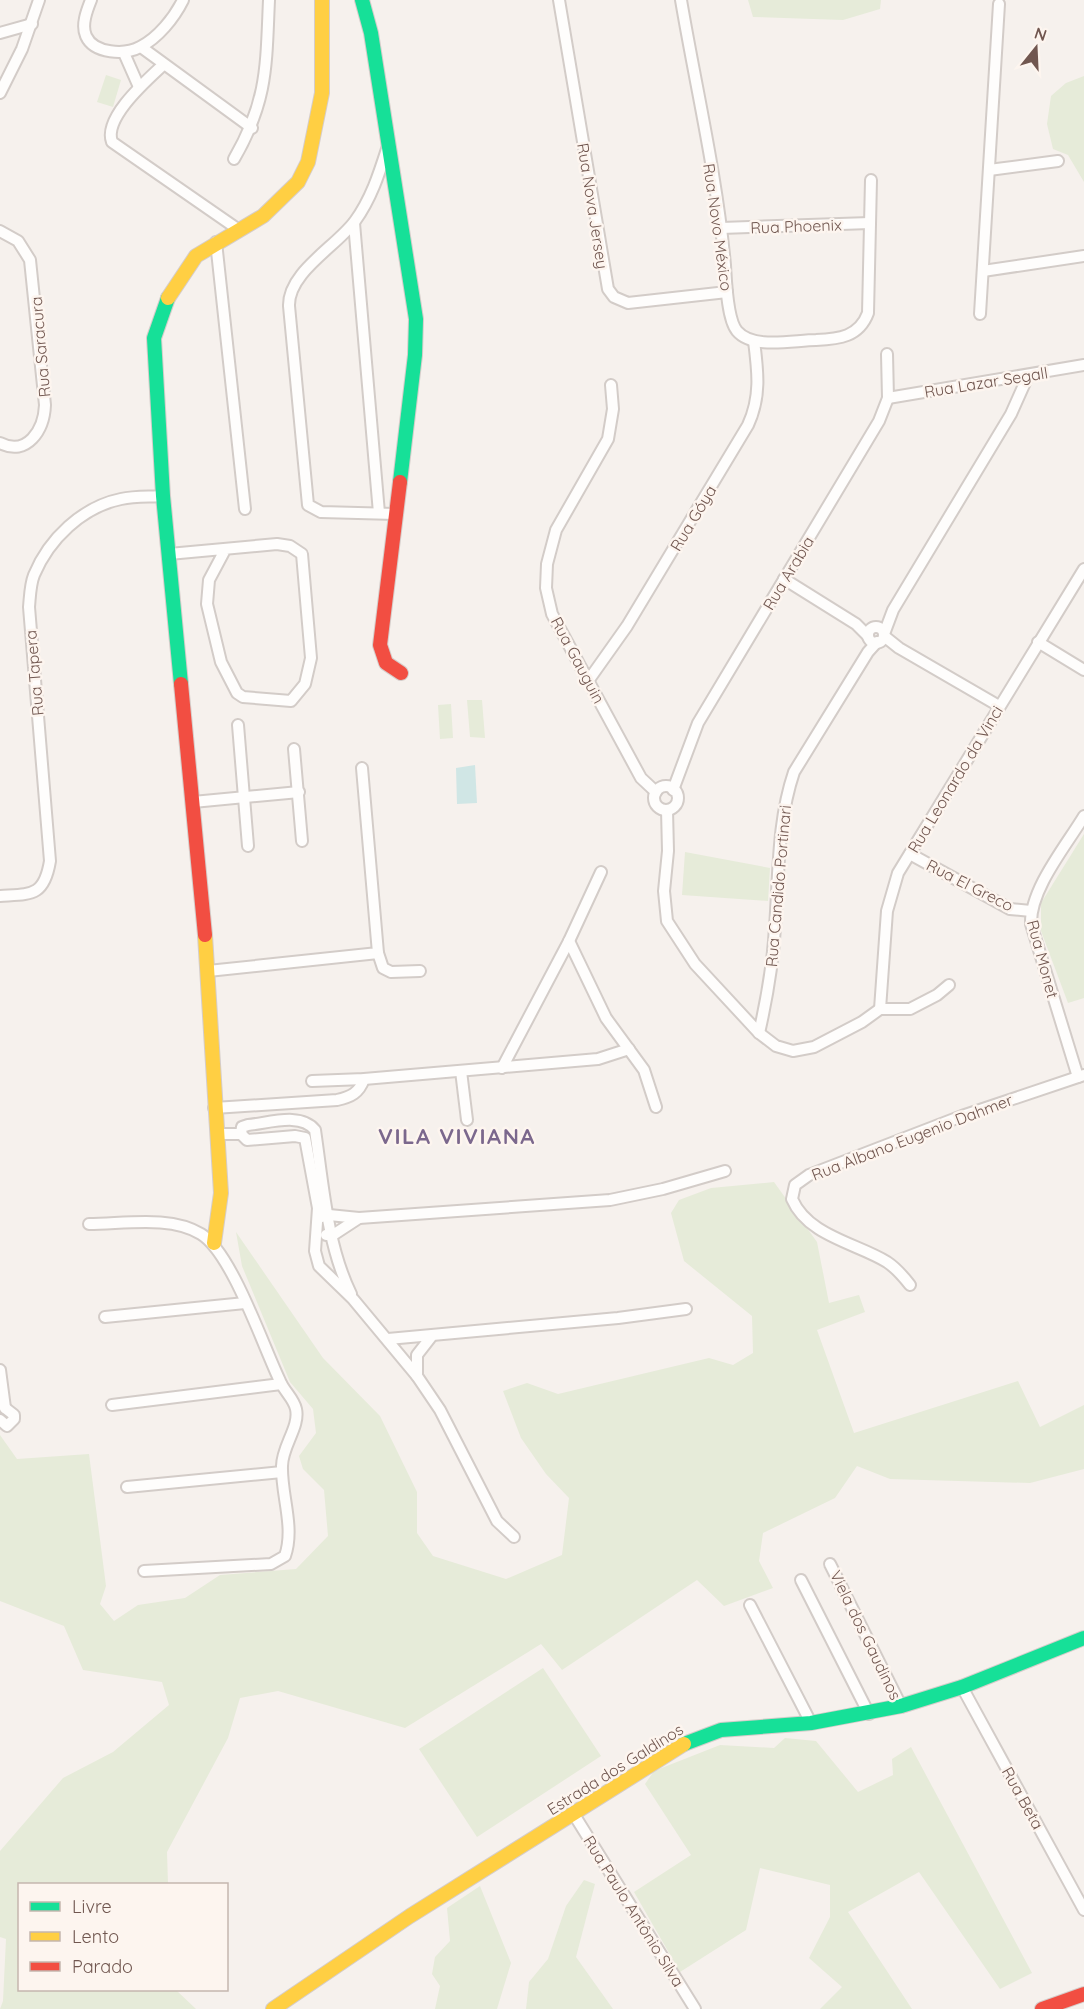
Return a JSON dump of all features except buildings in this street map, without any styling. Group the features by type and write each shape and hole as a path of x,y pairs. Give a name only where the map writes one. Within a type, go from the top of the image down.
{"street":[{"path":"0,93 32,24 39,0"},
{"path":"91,0 84,22 86,36 95,46 124,53 141,47 164,28 183,0"},
{"path":"234,159 252,128 266,74 269,0"},
{"path":"214,1243 220,1201 208,971 163,496 154,338 165,301 196,256 263,216 298,182 308,162 322,93 322,0"},
{"path":"362,0 369,23 416,319 415,355 380,645 386,665 391,670 401,673"},
{"name":"Rua Nova Jersey","path":"559,0 608,288 614,297 628,303 727,292"},
{"name":"Rua Novo México","path":"681,0 722,228 727,292 736,329 754,341"},
{"path":"980,314 999,4"},
{"path":"0,33 32,24"},
{"path":"141,47 252,128"},
{"path":"124,53 139,87"},
{"path":"163,65 139,87 112,124 109,133 112,142 238,230"},
{"path":"388,143 376,183 354,222 295,283 289,297 308,505 321,512 395,514"},
{"path":"989,170 1058,162"},
{"path":"754,341 844,338 863,324 868,313 871,180"},
{"path":"354,222 379,513"},
{"name":"Rua Phoenix","path":"722,228 870,223"},
{"name":"Rua Saracura","path":"0,231 18,241 30,260 45,405 42,425 26,445 16,448 0,443"},
{"path":"216,242 244,509"},
{"path":"983,271 1084,256"},
{"name":"Rua Góya","path":"588,681 627,626 748,425 756,406 759,389 754,341"},
{"name":"Rua Arabia","path":"759,1033 695,964 667,921 664,905 668,851 667,810 677,801 673,790 698,723 864,448 888,398 887,354"},
{"name":"Rua Lazar Segall","path":"888,398 1006,380 1084,365"},
{"name":"Rua Candido Portinari","path":"759,1033 775,930 781,828 785,802 794,772 965,494 1011,414 1028,376"},
{"path":"1006,380 1016,401"},
{"name":"Rua Gauguin","path":"611,385 613,415 608,439 556,530 547,564 547,594 552,614 641,778 656,792"},
{"name":"Rua Tapera","path":"0,896 31,894 40,888 47,878 50,861 29,607 33,577 46,553 62,532 90,511 121,499 163,496"},
{"path":"169,554 277,544 290,546 302,554 311,658 305,684 291,701 243,697 237,693 222,662 206,593 209,580 225,550"},
{"name":"Rua Leonardo da Vinci","path":"880,1009 887,911 898,873 1084,569"},
{"path":"784,579 876,636 999,706"},
{"path":"1038,642 1084,670"},
{"path":"238,726 248,846"},
{"path":"294,749 302,841"},
{"path":"362,768 378,953 383,968 391,972 420,971"},
{"path":"667,810 656,804 656,792 664,787 673,790"},
{"path":"193,802 299,792"},
{"name":"Rua Monet","path":"1081,1076 1031,924 1031,911 1043,884 1084,816"},
{"name":"Rua El Greco","path":"910,854 1010,909 1031,911"},
{"path":"502,1068 569,941 601,872"},
{"path":"569,941 606,1018 650,1081 656,1107"},
{"path":"208,971 378,953"},
{"path":"759,1033 785,1050 807,1049 862,1022 880,1009 910,1009 937,995 949,985"},
{"path":"312,1081 364,1079 598,1059 629,1049"},
{"path":"461,1071 467,1120"},
{"name":"Rua Albano Eugenio Dahmer","path":"910,1285 899,1271 886,1262 839,1241 811,1223 795,1206 792,1199 795,1185 809,1175 1081,1076"},
{"path":"214,1108 337,1100 355,1094 361,1089 364,1079"},
{"path":"241,1134 242,1127 297,1120 309,1123 315,1130 323,1216 317,1233 315,1251 319,1266 353,1299 417,1376 440,1410 497,1521 514,1536"},
{"path":"255,1124 257,1140"},
{"path":"217,1134 241,1134 247,1140 295,1136 305,1138 323,1216 333,1235 333,1252 353,1299"},
{"path":"323,1216 359,1218 610,1200 663,1190 725,1171"},
{"path":"317,1233 333,1235 359,1218"},
{"path":"89,1224 168,1224 197,1231 214,1243 245,1303 281,1384 296,1405 297,1414 285,1451 282,1472 289,1537 285,1556 280,1561 271,1564 144,1571"},
{"path":"319,1266 339,1269"},
{"path":"105,1317 245,1303"},
{"path":"388,1339 431,1337 686,1309"},
{"path":"417,1376 417,1355 431,1337"},
{"path":"0,1370 3,1410 14,1415 14,1419 7,1426 0,1420"},
{"path":"112,1405 281,1384"},
{"path":"128,1487 282,1472"},
{"name":"Viela dos Gaudinos","path":"830,1564 901,1706"},
{"path":"801,1580 869,1713"},
{"path":"750,1605 812,1723"},
{"name":"Estrada dos Galdinos","path":"273,2009 410,1916 686,1743 701,1736 742,1728 812,1723 901,1706 962,1687 1083,1642"},
{"name":"Rua Beta","path":"962,1687 1084,1910"},
{"name":"Rua Paulo Antônio Silva","path":"573,1814 695,2009"},
{"path":"1042,2009 1084,1994"}],"green space":[{"path":"748,0 881,0 880,9 843,20 753,17"},
{"path":"106,75 121,80 113,107 97,102"},
{"path":"1084,76 1084,182 1068,155 1053,149 1047,124 1051,96 1066,83"},
{"path":"467,700 482,700 485,738 470,737"},
{"path":"451,704 453,738 440,739 438,705"},
{"path":"1084,834 1084,998 1068,1003 1041,931 1041,903"},
{"path":"685,852 770,868 768,901 682,895"},
{"path":"774,1182 817,1242 829,1303 859,1295 865,1312 817,1330 854,1433 1018,1381 1040,1427 1084,1405 1084,1469 1030,1483 890,1479 857,1466 835,1498 763,1533 759,1561 773,1588 724,1606 697,1580 562,1670 541,1644 405,1728 278,1691 240,1698 228,1738 167,1852 168,1883 18,1883 18,1991 177,1991 196,2009 0,2009 3,2001 6,1939 0,1937 0,1851 63,1778 113,1752 169,1705 162,1682 83,1670 64,1626 0,1601 0,1435 17,1459 89,1454 106,1586 100,1604 114,1621 138,1605 185,1598 220,1575 296,1569 328,1536 324,1490 303,1469 299,1456 316,1433 313,1409 290,1382 242,1266 236,1232 323,1358 380,1416 417,1492 417,1533 433,1556 506,1579 562,1555 569,1498 546,1474 521,1438 503,1391 527,1383 558,1394 709,1358 733,1365 753,1353 752,1316 684,1261 671,1213 679,1200 711,1188"},
{"path":"543,1668 601,1756 477,1837 419,1749"},
{"path":"785,1738 816,1741 858,1792 893,1775 892,1759 911,1747 1032,1973 1000,1989 919,1872 848,1912 912,2009 820,2009 842,1987 809,1958 830,1917 830,1885 760,1868 746,1930 680,1972 634,1892 691,1855 645,1784 654,1771 720,1745 774,1748"},
{"path":"584,1880 595,1884 576,1957 613,2009 526,2009 529,1982 548,1959 566,1906"},
{"path":"480,1886 511,1963 497,2009 435,2009 440,1986 432,1974 435,1957 450,1941 447,1908"}],"shaded area":[{"path":"475,765 477,803 457,804 456,768"}],"traffic: fast":[{"path":"362,0 371,33 416,319 415,355 400,482"},
{"path":"168,298 154,338 163,496 181,684"},
{"path":"684,1744 721,1730 811,1723 901,1706 962,1687 1084,1638"}],"traffic: slow":[{"path":"168,298 196,256 263,216 298,182 308,162 322,93 322,0"},
{"path":"205,935 221,1193 214,1243"},
{"path":"273,2009 410,1916 684,1744"}],"traffic: jam":[{"path":"400,482 380,645 386,663 401,673"},
{"path":"181,684 205,935"},
{"path":"1042,2009 1084,1994"}],"district":[{"name":"VILA VIVIANA","path":"457,1136"}]}
